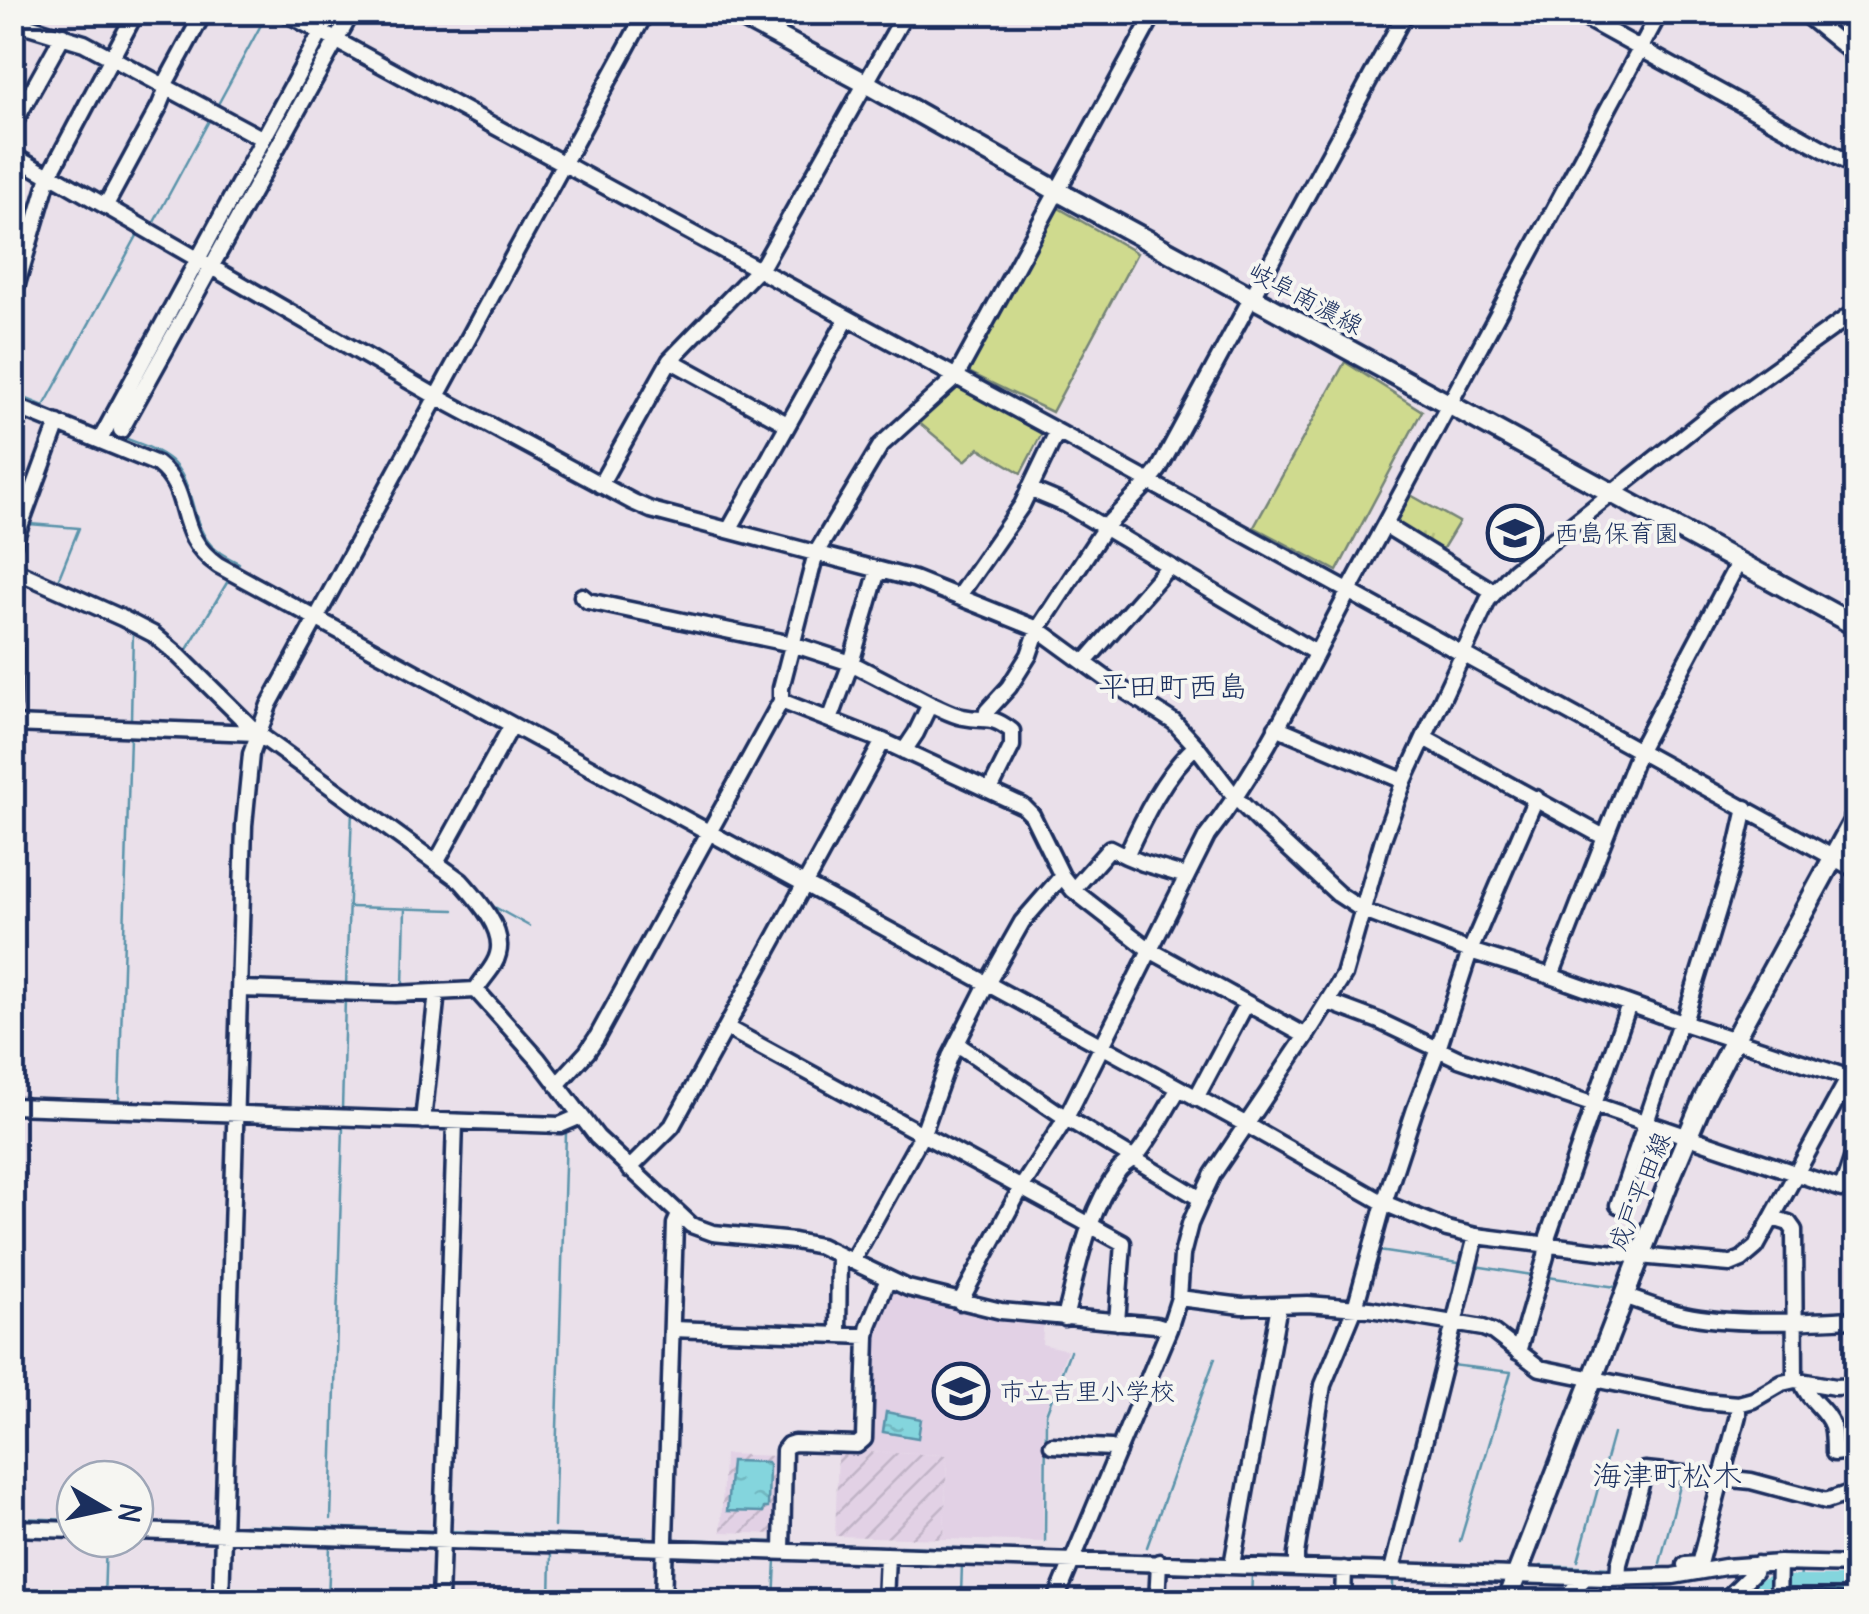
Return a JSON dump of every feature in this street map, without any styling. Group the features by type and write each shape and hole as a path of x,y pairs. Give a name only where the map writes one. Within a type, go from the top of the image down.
{"main road":[{"name":"岐阜南濃線","path":"732,12 1856,626"},
{"name":"成戸平田線","path":"1506,1602 1687,1136 1734,1038 1856,816"}],"street":[{"path":"12,301 49,175 136,12"},
{"path":"106,205 204,12"},
{"path":"284,12 1856,870"},
{"path":"206,262 328,37 332,12"},
{"path":"100,440 125,409 198,289 206,262 262,139 328,37 352,12"},
{"path":"221,1602 246,790 251,754 269,704 646,12"},
{"path":"600,484 670,360 758,271 906,12"},
{"path":"557,1085 588,1052 781,701 816,553 881,445 956,377 1154,12"},
{"path":"986,718 1029,655 1038,629 1105,527 1159,469 1406,12"},
{"path":"1574,12 1856,167"},
{"path":"960,1302 1020,1188 1066,1118 1207,836 1276,727 1660,12"},
{"path":"1802,12 1856,56"},
{"path":"12,21 84,42 262,139"},
{"path":"12,127 62,36"},
{"path":"12,155 438,397 651,510 914,579 1038,629 1174,722 1235,796 1338,894 1364,911 1470,951 1852,1078 1756,1247 1730,1264 1476,1236 1447,1229 1384,1203 208,558 192,539 180,495 169,473 157,464 12,405"},
{"path":"1055,1602 1169,1329 1179,1298 1182,1255 1200,1199 1344,975 1387,824 1462,654 1494,592 1514,570 1709,416 1856,311"},
{"path":"729,530 847,318"},
{"path":"670,360 787,424"},
{"path":"121,430 125,409"},
{"path":"12,548 58,423"},
{"path":"958,598 1022,505 1057,432"},
{"path":"1029,488 1065,504 1316,653"},
{"path":"1385,526 1494,592"},
{"path":"1551,976 1638,750 1738,563"},
{"path":"1085,662 1169,566"},
{"path":"830,720 878,570"},
{"path":"12,706 16,571 153,634 257,732 461,881 479,901 499,944 494,965 476,990"},
{"path":"582,596 792,644 851,664 962,717 999,722 1012,731 1012,746 990,790"},
{"path":"781,701 883,741 1023,806 1032,814 1062,876 1073,890 1150,950 1306,1036"},
{"path":"904,751 930,704"},
{"path":"12,724 257,732"},
{"path":"436,863 512,725"},
{"path":"1276,727 1404,781"},
{"path":"1424,738 1604,837"},
{"path":"630,1169 672,1126 883,741"},
{"path":"1126,856 1156,796 1196,746"},
{"path":"1296,1567 1323,1385 1355,1308 1384,1203 1470,951 1536,798"},
{"path":"1618,1205 1682,1022 1736,852 1746,808"},
{"path":"1073,890 1110,848 1143,864 1186,876"},
{"path":"838,1334 846,1258 923,1133 950,1058 1022,922 1062,876"},
{"path":"240,990 395,994 476,990"},
{"path":"476,990 538,1059 597,1137 691,1224 713,1233 820,1246 888,1280 960,1302 1001,1311 1169,1329"},
{"path":"423,1121 437,992"},
{"path":"1328,1002 1459,1059 1842,1189 1856,1147"},
{"path":"1196,1098 1246,1004"},
{"path":"1518,1352 1548,1244 1629,1004"},
{"path":"727,1028 1123,1243 1117,1322"},
{"path":"957,1044 1066,1118 1200,1199"},
{"path":"1065,1318 1091,1224 1120,1167 1134,1159 1178,1088"},
{"path":"12,1106 560,1124 581,1116"},
{"path":"440,1602 455,1122"},
{"path":"663,1602 675,1224 679,1215"},
{"path":"1773,1218 1789,1223 1794,1230 1798,1381 1828,1418 1834,1452 1856,1450"},
{"path":"1392,1570 1476,1236"},
{"path":"782,1551 784,1450 794,1443 857,1445 864,1439 867,1336 888,1280"},
{"path":"1624,1296 1693,1316 1795,1322 1856,1319"},
{"path":"1179,1298 1242,1306 1308,1304 1355,1308 1456,1324 1493,1332 1540,1368 1703,1401 1738,1404 1798,1381 1856,1386"},
{"path":"1232,1565 1279,1305"},
{"path":"672,1330 867,1336"},
{"path":"1673,1576 1674,1567 1699,1564 1738,1404"},
{"path":"1052,1445 1111,1448 1118,1452"},
{"path":"1618,1578 1645,1470 1752,1481 1826,1501 1856,1491"},
{"path":"12,1528 55,1529"},
{"path":"155,1532 442,1534 665,1548 1618,1578 1673,1576 1757,1564 1856,1565"},
{"path":"886,1602 887,1555"},
{"path":"1157,1602 1159,1562"},
{"path":"1723,1602 1754,1572 1757,1564"},
{"path":"1778,1566 1778,1600 1840,1602"},
{"path":"1342,1602 1344,1569"},
{"path":"1560,1602 1586,1577"}],"shaded area":[{"name":"市立吉里小学校","path":"895,1285 1044,1319 1042,1344 1067,1350 1044,1414 1043,1542 944,1539 947,1455 867,1452 872,1330 888,1288"},
{"path":"838,1451 947,1455 944,1539 835,1536"},
{"path":"724,1454 776,1456 773,1534 721,1532"}],"green space":[{"path":"1055,206 1137,253 1052,412 964,370"},
{"path":"1345,362 1422,411 1337,571 1254,527"},
{"path":"954,382 1042,433 1021,473 979,448 965,461 917,421"},
{"path":"1407,493 1459,522 1439,555 1389,525"}],"water":[{"path":"886,1412 921,1419 918,1438 883,1432"},
{"path":"731,1461 769,1465 768,1508 763,1512 727,1511"}],"waterway":[{"path":"216,108 268,12"},
{"path":"331,33 342,12"},
{"path":"208,257 327,40"},
{"path":"153,224 211,117"},
{"path":"49,160 65,131"},
{"path":"12,393 44,406 138,234"},
{"path":"141,379 202,268"},
{"path":"116,426 112,433 157,451 178,469 205,536 218,551 239,563 237,566"},
{"path":"29,524 79,528 56,585"},
{"path":"185,653 228,581"},
{"path":"108,619 124,626"},
{"path":"131,630 131,720"},
{"path":"208,675 251,715"},
{"path":"16,732 130,736 119,1103"},
{"path":"269,732 350,792"},
{"path":"346,986 352,809"},
{"path":"491,905 529,926"},
{"path":"350,907 454,910"},
{"path":"403,986 405,909"},
{"path":"342,1110 345,998"},
{"path":"1847,1066 1856,1069"},
{"path":"331,1519 343,1127"},
{"path":"554,1527 566,1133"},
{"path":"1379,1251 1465,1264"},
{"path":"1475,1266 1532,1275"},
{"path":"1548,1277 1616,1287"},
{"path":"1657,1300 1678,1307"},
{"path":"1721,1313 1773,1315"},
{"path":"1045,1542 1046,1414 1070,1351"},
{"path":"1147,1547 1215,1358"},
{"path":"1451,1365 1511,1372 1460,1541"},
{"path":"1578,1561 1613,1434"},
{"path":"1660,1563 1681,1482"},
{"path":"12,1518 55,1519"},
{"path":"155,1523 204,1524"},
{"path":"244,1525 438,1531"},
{"path":"446,1531 649,1538"},
{"path":"673,1539 775,1542"},
{"path":"789,1543 882,1546"},
{"path":"328,1602 330,1545"},
{"path":"900,1546 987,1549"},
{"path":"1003,1550 1047,1551"},
{"path":"550,1602 551,1552"},
{"path":"1095,1553 1225,1557"},
{"path":"1802,1556 1818,1556"},
{"path":"1237,1557 1289,1559"},
{"path":"1825,1557 1856,1558"},
{"path":"104,1602 105,1559"},
{"path":"774,1602 776,1559"},
{"path":"1300,1559 1387,1562"},
{"path":"1398,1563 1457,1565"},
{"path":"958,1602 962,1564"},
{"path":"1468,1565 1489,1566"},
{"path":"1541,1566 1612,1568"},
{"path":"1625,1568 1663,1569"},
{"path":"1800,1584 1801,1571"},
{"path":"1251,1602 1252,1574"},
{"path":"1393,1578 1393,1602"},
{"path":"1746,1602 1770,1585 1856,1585"},
{"path":"1643,1602 1658,1588"}],"place":[{"name":"西島保育園","path":"1515,533"},
{"name":"市立吉里小学校","path":"961,1391"}],"district":[{"name":"平田町西島","path":"1173,687"},
{"name":"海津町松木","path":"1667,1476"}]}
